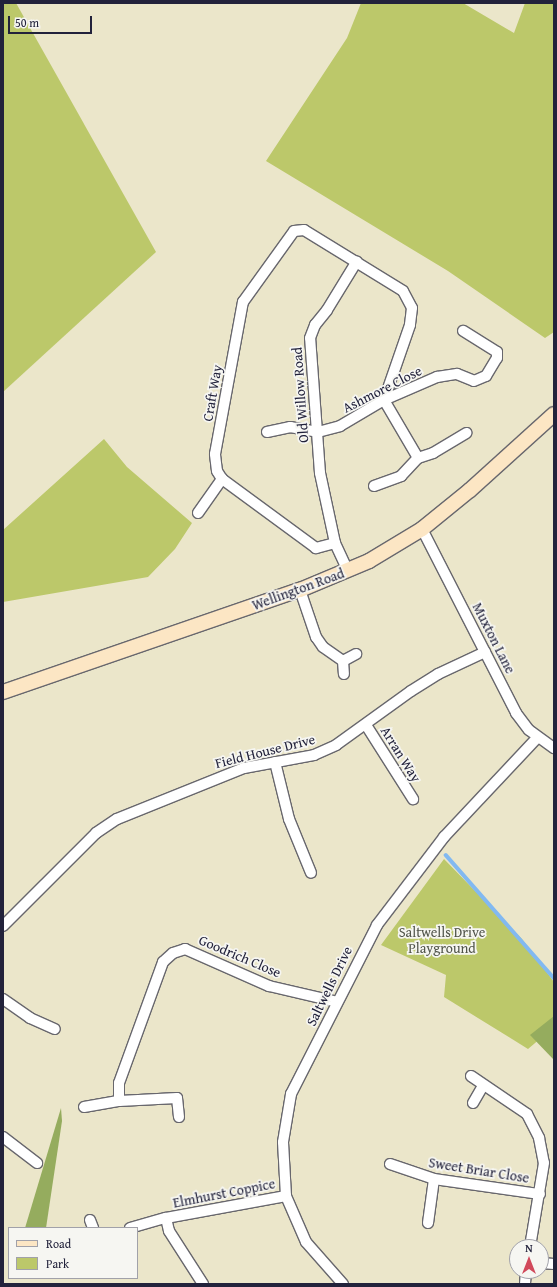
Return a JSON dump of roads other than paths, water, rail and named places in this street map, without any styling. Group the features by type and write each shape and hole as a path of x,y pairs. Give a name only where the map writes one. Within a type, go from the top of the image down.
{"street":[{"name":"Craft Way","path":"222,479 217,471 215,454 243,302 294,231 304,230 357,261"},
{"path":"357,261 403,291 412,308 410,325 384,400 418,458"},
{"name":"Old Willow Road","path":"335,543 320,473 310,338 315,325 327,310 357,261"},
{"name":"Ashmore Close","path":"318,432 340,426 384,400 437,377 457,374 474,381 486,376 497,358 497,352 463,331"},
{"name":"Wellington Road","path":"3,692 300,590 348,571 395,547 422,529 470,490 554,414"},
{"path":"267,432 290,427 318,432"},
{"path":"374,486 401,476 418,458 433,453 466,433"},
{"path":"198,513 222,479 316,548 335,543 348,571"},
{"name":"Muxton Lane","path":"422,529 516,713 537,738 554,748"},
{"path":"300,590 316,637 323,647 343,661"},
{"name":"Field House Drive","path":"3,926 96,833 117,819 213,779 244,768 320,752 336,745 438,674 485,652"},
{"path":"343,661 356,654"},
{"path":"343,661 344,674"},
{"name":"Arran Way","path":"366,725 413,799"},
{"name":"Saltwells Drive","path":"343,1284 306,1242 286,1196 283,1142 291,1094 365,945 399,894 444,837 537,738"},
{"path":"275,762 289,819 311,873"},
{"name":"Goodrich Close","path":"119,1101 119,1083 163,962 173,953 185,949 269,986 337,1002"},
{"path":"3,999 30,1018 55,1029"},
{"path":"471,1076 483,1086 527,1114 539,1138 544,1163 532,1239"},
{"path":"473,1103 483,1086"},
{"path":"84,1107 119,1101 177,1098 179,1117"},
{"path":"3,1137 37,1163"},
{"name":"Sweet Briar Close","path":"390,1164 434,1179 540,1194"},
{"path":"428,1223 434,1179"},
{"name":"Elmhurst Coppice","path":"134,1227 166,1218 286,1196"},
{"name":"Elmhurst Coppice","path":"166,1218 169,1231 203,1284"}],"waterway":[{"path":"446,855 554,978"}],"park label":[{"name":"Saltwells Drive Playground","path":"442,940"}]}
